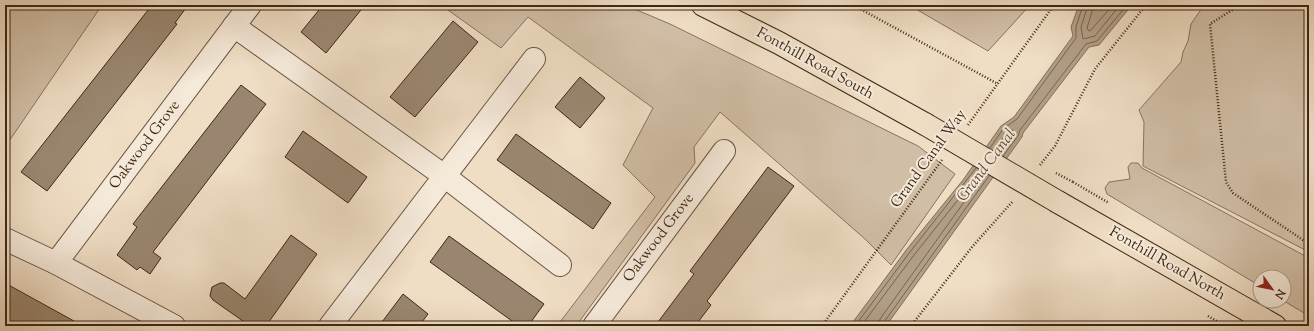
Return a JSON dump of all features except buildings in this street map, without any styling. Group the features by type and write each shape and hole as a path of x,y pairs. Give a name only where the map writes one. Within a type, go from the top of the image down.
{"main road":[{"name":"Fonthill Road South","path":"703,5 779,44 925,124 1058,202"},
{"name":"Fonthill Road North","path":"1058,202 1275,326"}],"street":[{"name":"Oakwood Grove","path":"56,264 250,5"},
{"path":"234,26 443,175 560,265"},
{"path":"330,326 443,175 534,59"},
{"name":"Oakwood Grove","path":"594,326 724,151"},
{"path":"5,239 174,326"}],"path":[{"path":"853,5 998,84"},
{"name":"Grand Canal Way","path":"964,130 1054,5"},
{"path":"1240,5 1210,24 1226,182 1233,193 1309,244"},
{"path":"1309,95 1306,100 1306,121 1309,132"},
{"name":"Grand Canal Way","path":"822,326 946,154"},
{"path":"1073,182 1114,206"}],"shaded area":[{"path":"5,5 102,5 5,147"},
{"path":"441,5 625,5 670,24 918,146 955,174 891,265 865,239 720,112 694,147 695,163 576,326 557,326 655,197 623,165 653,108 528,17 501,48"},
{"path":"909,5 1030,5 988,51"},
{"path":"1204,5 1309,5 1309,252 1143,166 1144,122 1139,110 1181,62 1183,52 1188,41 1191,24"},
{"path":"1131,163 1138,163 1142,168 1309,258 1309,316 1292,306 1292,269 1252,269 1252,281 1107,194 1105,188 1109,182 1130,179 1128,167"}],"water":[{"name":"Grand Canal","path":"1079,5 1132,5 1099,45 1089,47 1023,133 1022,137 886,326 850,326 907,249 963,180 1001,126 1014,117 1073,36 1071,27"}]}
